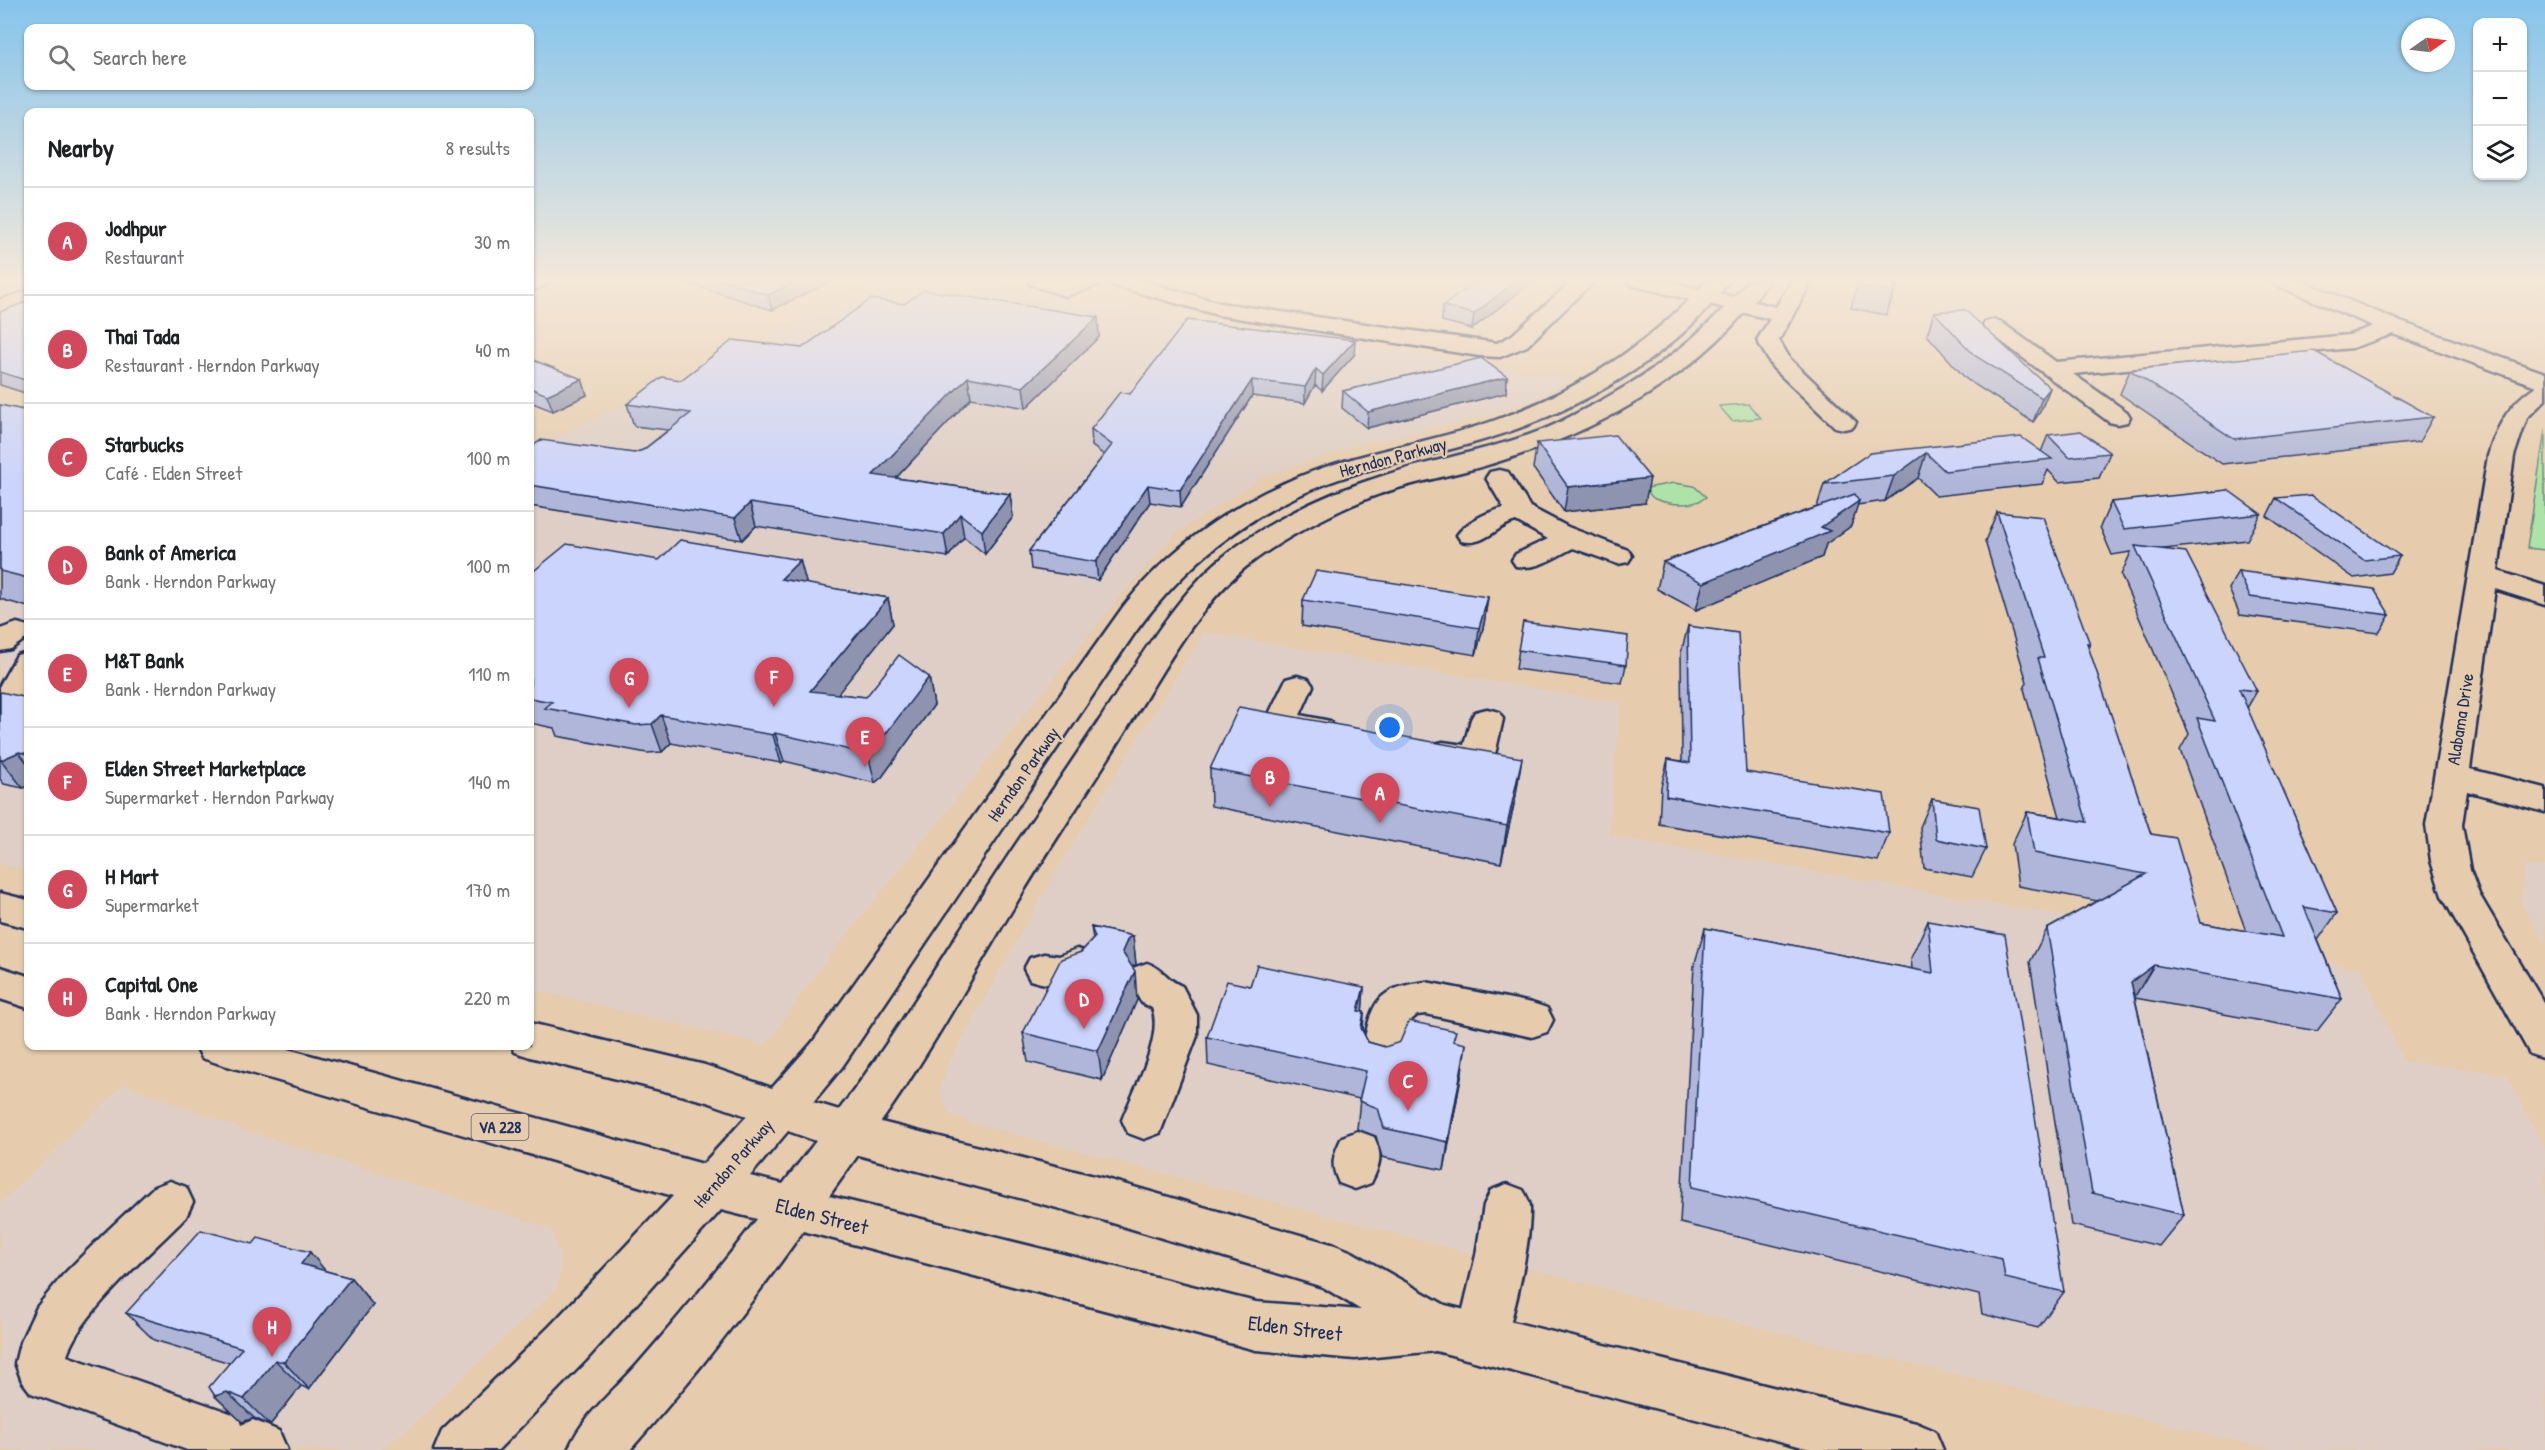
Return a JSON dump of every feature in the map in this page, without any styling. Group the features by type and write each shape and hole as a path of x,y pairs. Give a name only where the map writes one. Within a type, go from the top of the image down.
{"main road":[{"path":"1477,349 1503,349"},
{"name":"Herndon Parkway","path":"460,1450 568,1343 712,1187 826,1055 1122,630 1150,593 1173,568 1221,530 1260,506 1319,478 1495,429 1527,417 1584,390 1648,349"},
{"name":"Herndon Parkway","path":"595,1450 656,1383 740,1281 888,1079 1000,898 1169,639 1207,588 1262,542 1322,510 1379,485 1553,435 1606,410 1674,365 1693,349"},
{"path":"1773,349 1781,363 1844,422"},
{"path":"2023,349 2118,417"},
{"path":"2051,369 2270,349"},
{"path":"2453,349 2545,381"},
{"name":"Alabama Drive","path":"2545,390 2518,410 2510,425 2501,456 2444,825 2445,847 2461,896 2545,1042"},
{"path":"1499,478 1520,512 1572,538 1618,556"},
{"path":"1471,535 1500,517 1520,512"},
{"path":"1526,560 1572,538"},
{"path":"2482,575 2545,596"},
{"path":"0,679 18,649"},
{"path":"0,704 12,692 18,649"},
{"path":"1297,686 1281,722 1350,735"},
{"path":"0,713 24,701"},
{"path":"1419,748 1477,759 1488,719"},
{"path":"2452,776 2545,800"},
{"path":"0,908 24,913"},
{"path":"0,983 24,991"},
{"path":"1144,1120 1176,1036 1176,1015 1168,997 1147,989"},
{"path":"1382,1056 1392,1011 1408,1000 1426,998 1532,1020"},
{"name":"Elden Street","path":"534,1041 705,1083 849,1133 1106,1200 1335,1268 1459,1333 1858,1443 1916,1450"},
{"name":"Elden Street","path":"231,1050 791,1209 1256,1326 1355,1335 1459,1333"},
{"path":"170,1202 81,1292 54,1325 43,1347 40,1363 49,1374 244,1444"},
{"path":"1459,1333 1500,1255 1507,1205"}],"shaded area":[{"path":"742,349 1382,349 1572,380 1527,403 1480,417 1358,445 1265,476 1177,532 1118,599 817,972 766,1045 534,990 534,448"},
{"path":"0,412 24,417 24,870 0,864"},
{"path":"1204,632 1621,703 1609,835 2362,969 2403,1061 2506,1074 2545,1149 2545,1450 2274,1450 1730,1321 972,1123 950,1115 942,1101 940,1088 948,1064 1055,872"},
{"path":"2525,866 2545,866 2545,944 2520,902"},
{"path":"124,1084 247,1131 550,1228 560,1254 561,1269 557,1288 417,1421 381,1450 0,1450 0,1203"}],"green space":[{"path":"1748,404 1761,418 1732,421 1719,406"},
{"path":"2545,430 2545,550 2527,548"},
{"path":"1674,483 1694,486 1706,497 1689,504 1668,503 1654,498 1646,488"}],"building":[{"path":"0,349 24,349 24,380 0,372"},
{"path":"722,349 1064,349 1023,387 968,377 873,475 1010,494 982,531 960,514 944,534 750,503 735,518 534,486 534,445 541,440 634,453 643,450 691,413 627,404 662,377 681,380"},
{"path":"1165,349 1347,349 1323,375 1316,369 1305,387 1252,380 1180,490 1148,485 1096,562 1029,551 1112,445 1091,429 1120,392 1130,394"},
{"path":"1968,349 2007,349 2050,388 2042,398 1974,355"},
{"path":"2314,351 2433,417 2234,439 2130,370"},
{"path":"1481,358 1507,377 1368,412 1343,391"},
{"path":"534,361 582,379 547,395 534,390"},
{"path":"0,405 24,410 24,577 0,571"},
{"path":"2081,431 2110,453 2069,457 2048,435"},
{"path":"1615,435 1650,478 1568,487 1537,443"},
{"path":"2021,437 2052,459 1945,471 1926,453 1894,476 1824,484 1870,453"},
{"path":"2228,490 2261,514 2124,529 2111,502"},
{"path":"1855,494 1859,501 1821,527 1830,531 1703,583 1663,562"},
{"path":"2311,495 2400,556 2364,560 2276,498"},
{"path":"1997,512 2043,517 2090,644 2087,643 2151,834 2176,838 2201,923 2282,937 2197,718 2215,721 2135,546 2186,552 2257,691 2239,689 2337,913 2304,907 2342,999 2154,965 2131,982 2184,1215 2092,1193 2047,929 2146,874 2034,853 2027,812 2087,822 2038,658 2044,658"},
{"path":"680,540 800,560 781,579 888,598 810,691 866,697 899,655 929,677 868,754 775,733 773,735 661,715 652,724 636,725 545,708 552,702 534,699 534,571 567,544 659,560"},
{"path":"1316,571 1488,597 1479,628 1303,600"},
{"path":"2238,571 2374,589 2390,615 2250,597"},
{"path":"1523,622 1628,636 1626,665 1518,650"},
{"path":"1688,626 1738,633 1746,772 1884,794 1889,833 1666,796 1668,759 1690,763"},
{"path":"0,693 24,697 24,753 19,752 0,760"},
{"path":"1239,707 1522,758 1507,826 1210,769"},
{"path":"1932,799 1979,807 1986,849 1936,839"},
{"path":"1928,921 2005,935 2064,1292 2005,1278 2002,1259 1692,1187 1705,928 1933,973"},
{"path":"1091,927 1133,936 1128,938 1122,952 1135,971 1098,1051 1023,1033 1061,959 1081,952 1095,937"},
{"path":"1257,965 1364,987 1358,1011 1364,1012 1361,1028 1368,1042 1385,1047 1400,1042 1409,1021 1456,1031 1453,1041 1466,1044 1448,1142 1384,1128 1378,1108 1359,1101 1366,1071 1207,1037 1227,981 1250,986"},
{"path":"201,1230 253,1244 258,1238 310,1252 301,1264 351,1278 284,1362 275,1360 244,1399 227,1392 215,1396 209,1387 242,1348 126,1313"}],"place":[{"name":"Elden Street Marketplace","path":"774,707"},
{"name":"H Mart","path":"629,708"},
{"name":"M&T Bank","path":"865,767"},
{"name":"Thai Tada","path":"1270,807"},
{"name":"Jodhpur","path":"1380,823"},
{"name":"Bank of America","path":"1084,1029"},
{"name":"Starbucks","path":"1408,1111"},
{"name":"Capital One","path":"272,1357"}]}
